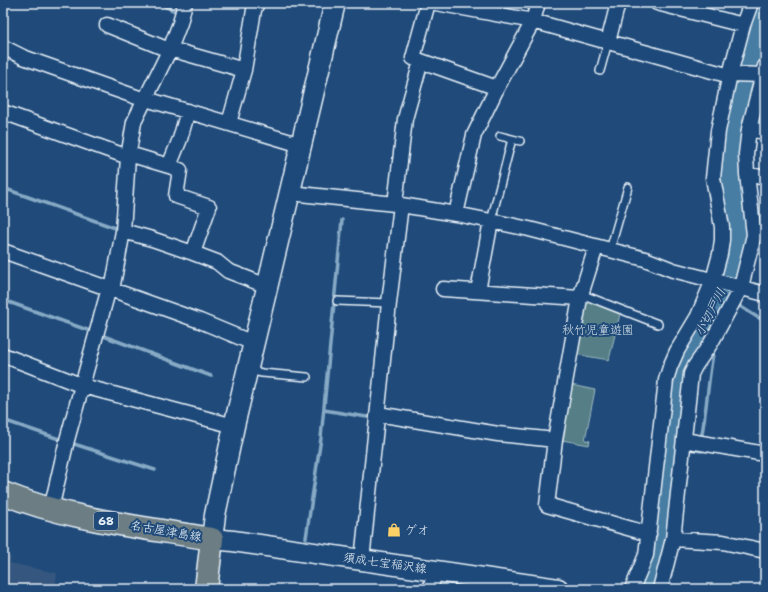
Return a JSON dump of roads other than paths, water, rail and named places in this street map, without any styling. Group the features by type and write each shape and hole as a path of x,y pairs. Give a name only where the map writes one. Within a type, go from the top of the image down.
{"main road":[{"name":"名古屋津島線","path":"3,493 70,514 212,539 206,589"}],"street":[{"path":"51,509 67,440 110,289 123,231 128,156 134,122 170,49 180,23 185,3"},
{"path":"229,123 244,70 254,10 257,3"},
{"path":"212,539 215,515 234,426 335,3"},
{"path":"428,3 413,58 496,88"},
{"path":"436,3 533,22 731,75 763,72 749,129 746,154 747,174 760,236 739,287 711,343 691,374 673,539 660,589"},
{"path":"456,214 474,135 496,88 533,22 538,3"},
{"path":"608,42 618,3"},
{"path":"657,3 744,25"},
{"path":"632,589 646,555 666,380 677,351 698,316 714,281 720,254 722,227 713,178 721,112 751,3"},
{"path":"107,25 170,49 244,70"},
{"path":"3,47 23,56 145,99 301,145"},
{"path":"362,560 378,414 406,119 421,61"},
{"path":"169,166 180,139 188,111"},
{"path":"3,112 128,156 180,170 176,196 209,207 193,253"},
{"path":"749,129 765,132"},
{"path":"747,174 765,178"},
{"path":"290,193 398,205 456,214 529,229 645,259 673,270 765,294"},
{"path":"478,291 491,221"},
{"path":"123,231 193,253 216,262 228,271 267,286"},
{"path":"596,247 581,296 555,440 547,505 649,534"},
{"path":"3,251 200,321 254,343"},
{"path":"442,288 581,296"},
{"path":"3,355 83,386 234,426"},
{"path":"378,414 498,434 555,440"},
{"path":"684,440 765,454"},
{"name":"須成七宝稲沢線","path":"212,539 362,560 433,580 558,589"},
{"path":"673,539 723,542 765,549"}],"lane":[{"path":"600,71 608,42"},
{"path":"500,136 520,141"},
{"path":"491,221 512,139"},
{"path":"610,250 628,186"},
{"path":"581,296 658,324"},
{"path":"338,301 389,303"},
{"path":"247,370 262,373 307,377"}],"waterway":[{"path":"157,3 177,12"},
{"name":"小切戸川","path":"646,589 653,575 662,538 677,383 686,358 722,293 735,251 737,225 732,188 731,157 735,119 744,89 749,57 765,10"},
{"path":"3,188 118,228"},
{"path":"306,538 321,438 342,220"},
{"path":"3,300 93,332"},
{"path":"738,305 757,317 765,320"},
{"path":"101,335 211,376"},
{"path":"701,439 714,349"},
{"path":"324,410 373,418"},
{"path":"3,420 62,440"},
{"path":"71,443 155,470"},
{"name":"小切戸川","path":"671,444 679,445"},
{"path":"686,447 688,449 701,451 707,450"}],"place":[{"name":"ゲオ","path":"394,530"}],"park label":[{"name":"秋竹児童遊園","path":"598,330"}]}
